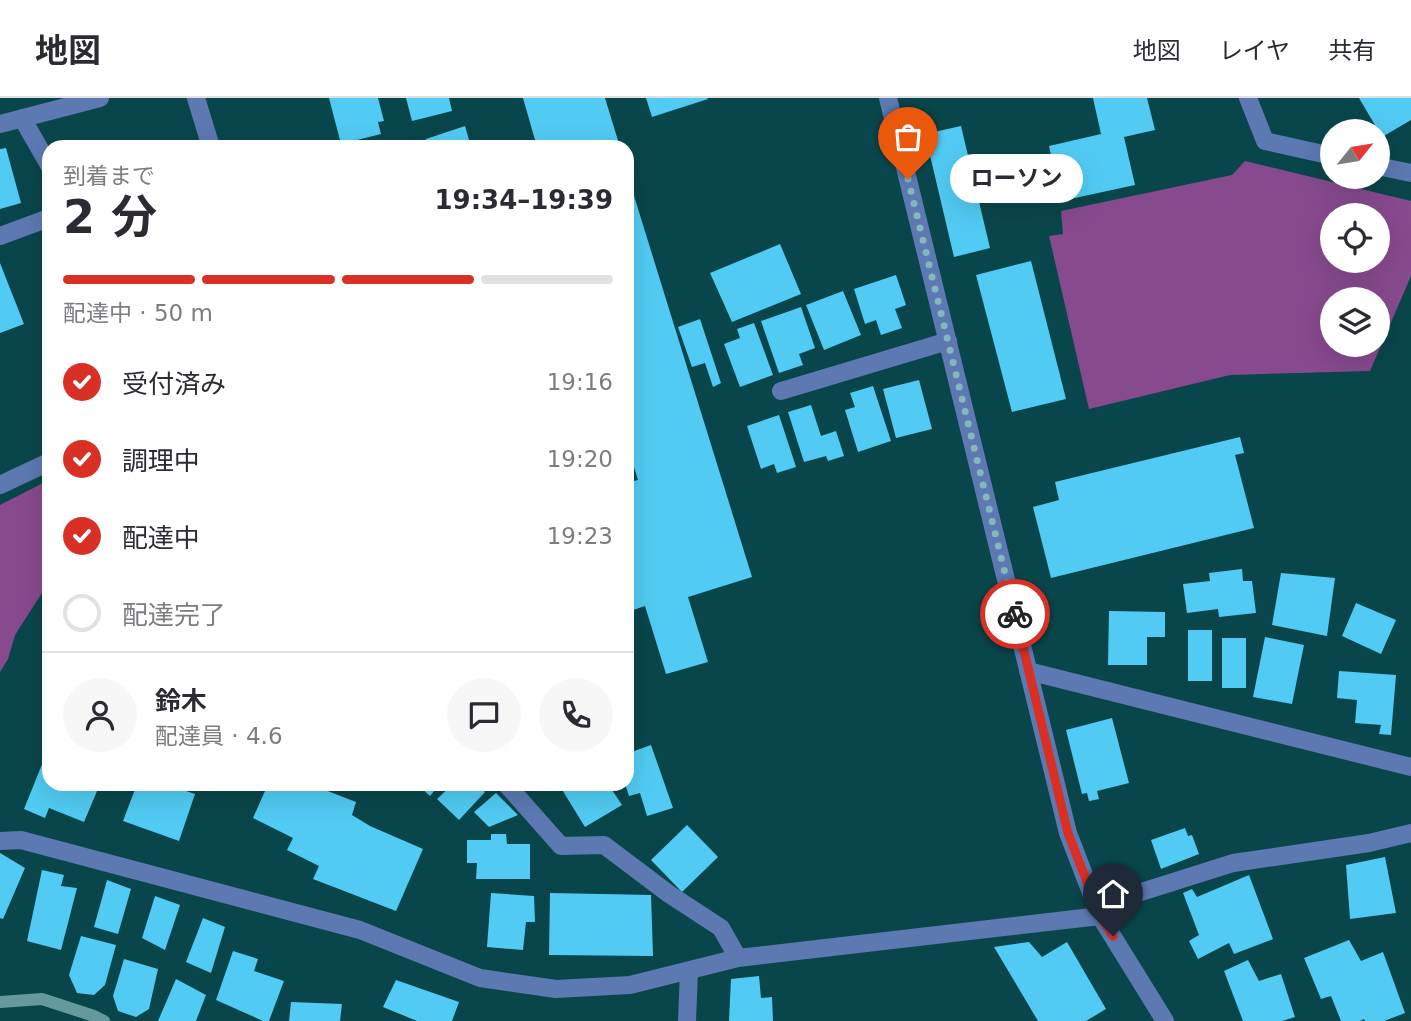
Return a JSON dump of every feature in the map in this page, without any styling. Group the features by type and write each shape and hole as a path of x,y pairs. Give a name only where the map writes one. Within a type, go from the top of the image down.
{"street":[{"path":"0,124 100,98"},
{"path":"196,98 209,140"},
{"path":"888,98 1068,833 1098,911 1165,1021"},
{"path":"1248,98 1265,141 1320,153"},
{"path":"22,118 42,153"},
{"path":"1390,169 1411,173"},
{"path":"0,236 42,221"},
{"path":"781,391 948,341"},
{"path":"0,485 42,466"},
{"path":"1028,671 1411,767"},
{"path":"512,791 561,846 604,845 721,928 738,958"},
{"path":"0,841 21,839 360,930 480,978 556,989 630,985 738,958 1098,911 1233,863 1369,843 1411,833"},
{"path":"687,1021 690,971"}],"shaded area":[{"path":"1245,161 1320,179 1320,189 1361,189 1411,201 1411,276 1390,325 1390,287 1320,287 1320,357 1376,357 1370,371 1230,375 1089,409 1049,236 1063,234 1061,211 1232,175"},
{"path":"42,484 42,593 15,635 8,659 0,672 0,505"}],"building":[{"path":"329,98 378,98 384,121 378,122 381,134 357,140 340,140"},
{"path":"406,98 449,98 452,111 412,121"},
{"path":"523,98 605,98 618,140 535,140"},
{"path":"646,98 707,98 708,99 652,117"},
{"path":"1093,98 1147,98 1155,130 1124,137 1135,185 1061,201 1049,146 1101,134"},
{"path":"1359,98 1411,98 1411,120 1390,132 1390,119 1371,119"},
{"path":"465,126 469,140 426,140"},
{"path":"961,126 990,248 954,257 925,134"},
{"path":"6,148 21,203 0,209 0,149"},
{"path":"634,196 752,577 688,597 708,662 666,674 645,606 634,610 634,481 638,480 634,467"},
{"path":"780,244 801,294 732,322 710,273"},
{"path":"1031,261 1066,399 1012,412 976,275"},
{"path":"0,263 24,324 0,333"},
{"path":"896,275 906,305 895,309 902,328 881,335 876,320 865,324 854,289"},
{"path":"843,291 861,335 824,350 806,305"},
{"path":"801,307 815,348 799,354 803,365 779,373 761,321"},
{"path":"700,319 721,383 713,387 705,363 692,367 678,327"},
{"path":"754,323 773,375 740,387 724,344 740,338 737,329"},
{"path":"919,380 932,429 896,438 883,389"},
{"path":"873,386 891,441 858,452 845,410 855,407 850,393"},
{"path":"811,405 821,436 836,431 844,456 828,461 826,456 804,462 788,412"},
{"path":"779,415 796,467 777,473 774,464 761,469 747,426"},
{"path":"1240,437 1244,453 1235,455 1254,528 1051,578 1033,507 1059,500 1055,482"},
{"path":"1242,569 1243,581 1252,581 1256,613 1219,617 1218,609 1187,613 1183,584 1210,581 1209,573"},
{"path":"1281,573 1335,578 1327,636 1272,625"},
{"path":"1356,603 1396,620 1381,654 1342,636"},
{"path":"1109,611 1165,612 1165,637 1147,637 1147,665 1108,665"},
{"path":"1188,630 1212,630 1212,681 1188,681"},
{"path":"1265,637 1304,645 1292,704 1253,697"},
{"path":"1222,638 1246,638 1246,688 1222,688"},
{"path":"1339,671 1396,675 1391,735 1379,734 1381,725 1355,723 1357,700 1337,698"},
{"path":"1112,718 1129,783 1097,791 1099,799 1089,801 1087,793 1082,794 1066,730"},
{"path":"651,745 673,808 647,816 640,793 629,796 627,791 634,791 634,751"},
{"path":"42,764 42,791 97,791 84,822 49,808 45,818 24,809"},
{"path":"134,791 186,791 195,794 179,841 123,821"},
{"path":"265,791 328,791 356,802 352,815 370,826 423,849 396,911 313,879 319,866 287,850 293,838 253,818"},
{"path":"446,791 485,792 459,820 437,799"},
{"path":"563,791 613,791 622,805 585,827"},
{"path":"496,793 518,815 489,827 474,812"},
{"path":"687,825 718,857 682,892 651,860"},
{"path":"1185,828 1188,836 1192,835 1199,854 1161,869 1151,840"},
{"path":"491,834 506,834 507,844 530,844 530,879 476,879 477,863 467,863 467,840 491,840"},
{"path":"0,853 25,868 3,919 0,918"},
{"path":"1385,857 1396,913 1350,919 1346,865"},
{"path":"42,870 64,875 61,886 77,888 61,950 27,941"},
{"path":"1249,875 1273,939 1234,954 1229,943 1198,959 1189,941 1199,935 1183,893 1192,889 1197,897"},
{"path":"107,880 131,889 118,934 94,927"},
{"path":"491,893 534,896 535,922 526,922 523,950 487,947"},
{"path":"550,893 651,895 653,956 549,955"},
{"path":"155,896 180,905 165,950 142,938"},
{"path":"203,918 225,927 211,973 186,962"},
{"path":"81,936 116,945 105,985 94,995 77,993 69,975"},
{"path":"1349,940 1361,961 1383,952 1405,1013 1384,1021 1341,1021 1331,996 1321,999 1304,958"},
{"path":"1029,942 1042,957 1067,942 1106,1009 1086,1021 1038,1021 994,947"},
{"path":"233,951 258,959 254,971 284,981 269,1021 263,1021 216,1000"},
{"path":"124,959 158,969 149,1009 136,1017 118,1011 113,996"},
{"path":"1248,960 1259,981 1281,974 1295,1017 1282,1021 1243,1021 1224,971"},
{"path":"759,976 761,998 772,997 773,1021 729,1021 731,979"},
{"path":"176,979 206,995 196,1021 158,1021"},
{"path":"396,980 459,1002 452,1021 417,1021 383,1007"},
{"path":"291,1002 342,1004 340,1021 289,1021"}],"waterway":[{"path":"0,1002 42,999 104,1021"}],"way so far":[{"path":"908,179 1015,614"}],"place":[{"name":"ローソン","path":"908,179"}],"route":[{"path":"1015,614 1068,833 1100,916 1113,936"}]}
